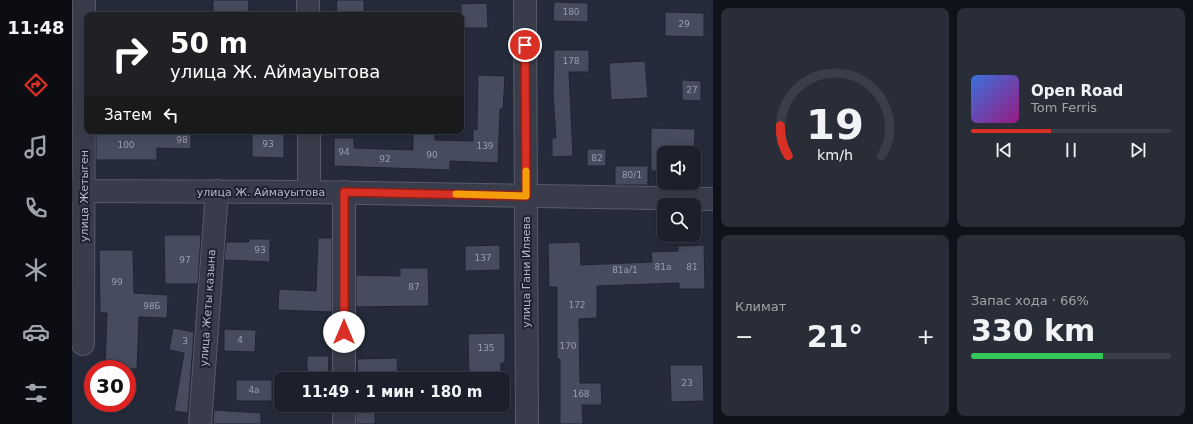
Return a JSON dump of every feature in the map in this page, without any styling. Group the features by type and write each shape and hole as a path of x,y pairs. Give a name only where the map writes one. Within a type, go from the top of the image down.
{"street":[{"name":"улица Жетыген","path":"83,344 78,191 84,0"},
{"path":"308,0 308,12"},
{"name":"улица Гани Иляева","path":"525,0 527,424"},
{"path":"309,134 309,192"},
{"name":"улица Ж. Аймауытова","path":"78,191 344,192 713,199"},
{"name":"улица Жеты казына","path":"200,424 217,191"},
{"path":"344,192 344,372"},
{"path":"344,412 344,424"}],"building":[{"path":"213,0 249,0 248,12 213,12"},
{"path":"337,0 364,0 364,12 336,12"},
{"path":"554,2 588,3 588,22 553,21"},
{"path":"487,3 488,28 464,28 464,12 461,12 461,4"},
{"path":"665,12 704,13 704,37 665,36"},
{"path":"554,50 589,50 589,72 569,72 573,156 552,157 552,138 556,138 553,94"},
{"path":"645,61 648,98 611,100 609,63"},
{"path":"478,75 505,76 503,109 500,109 498,163 450,161 450,170 334,166 334,138 354,138 354,148 413,150 413,134 435,134 435,140 473,141 473,129 477,130"},
{"path":"682,80 701,81 701,101 682,100"},
{"path":"651,128 695,129 694,146 657,146 657,171 651,171"},
{"path":"96,134 191,134 191,149 157,148 157,160 96,160"},
{"path":"252,134 284,134 284,158 252,157"},
{"path":"587,149 606,149 606,166 587,166"},
{"path":"615,166 648,166 648,185 615,185"},
{"path":"164,235 201,235 198,284 165,284"},
{"path":"318,238 332,238 332,312 278,310 279,289 316,291"},
{"path":"249,239 270,239 270,262 224,260 226,242 249,242"},
{"path":"580,242 581,265 652,262 651,252 678,251 678,246 704,245 705,289 679,289 679,283 597,286 597,318 579,319 580,383 601,383 602,405 582,405 583,424 560,424 560,359 557,359 557,287 549,287 548,243"},
{"path":"500,245 500,270 465,271 465,246"},
{"path":"99,250 133,250 134,293 168,295 167,318 139,317 137,369 136,360 105,360 107,313 100,313"},
{"path":"400,268 428,268 429,306 356,307 356,275 400,276"},
{"path":"173,328 194,332 188,413 174,411 184,353 169,350"},
{"path":"224,329 256,330 255,352 224,351"},
{"path":"505,333 505,363 501,363 501,372 469,372 468,334"},
{"path":"307,356 329,356 328,372 307,372"},
{"path":"397,358 398,372 358,372 357,359"},
{"path":"670,365 703,365 704,401 671,402"},
{"path":"236,380 272,380 272,401 236,401"},
{"path":"214,410 261,413 261,424 213,424"},
{"path":"356,412 375,412 375,424 356,424"}],"slow traffic":[{"path":"456,194 526,196 526,171"}],"route":[{"path":"344,332 344,192 526,196 525,45"}]}
